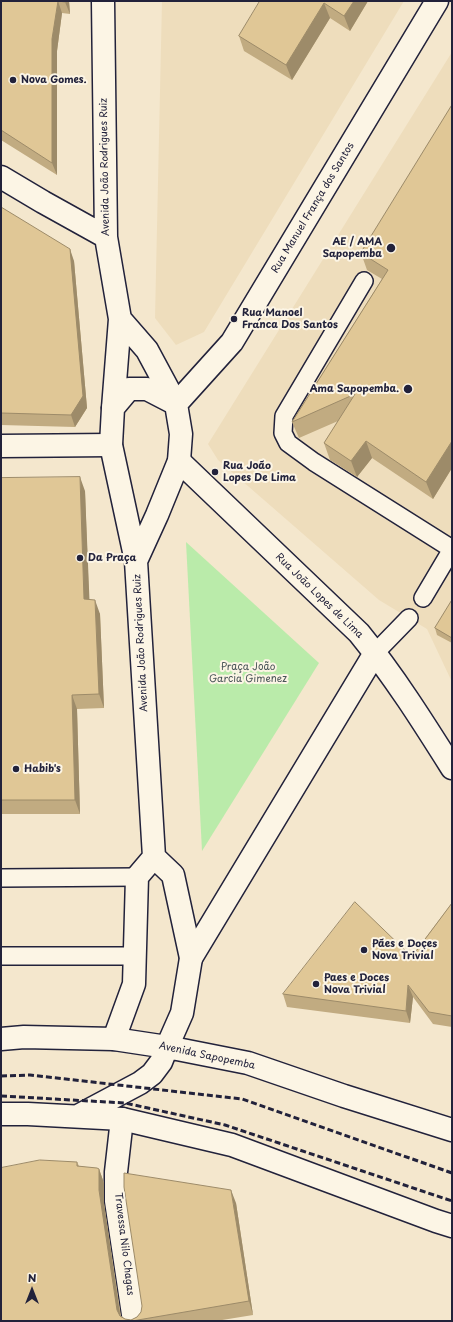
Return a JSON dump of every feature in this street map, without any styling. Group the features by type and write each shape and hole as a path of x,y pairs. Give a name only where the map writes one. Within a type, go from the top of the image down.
{"street":[{"name":"Avenida João Rodrigues Ruiz","path":"103,1 106,237 120,318 111,445 136,561 154,857"},
{"name":"Rua Manuel França dos Santos","path":"176,404 232,342 437,1"},
{"path":"1,177 106,237"},
{"path":"120,318 146,350 176,404 181,434 179,461 136,561"},
{"path":"113,408 129,389 147,389 176,404"},
{"path":"1,446 111,445"},
{"name":"Rua João Lopes de Lima","path":"179,461 359,633 410,702 452,768"},
{"path":"190,958 375,653"},
{"path":"78,1116 140,1083 152,1074 161,1062 182,1014 190,958 173,876 154,857 137,877 134,984 114,1039"},
{"name":"Avenida Sapopemba","path":"1,1039 24,1037 114,1039 167,1047 248,1063 344,1096 452,1130"},
{"path":"1,1114 122,1119 232,1145 452,1226"},
{"name":"Travessa Nilo Chagas","path":"122,1119 116,1172 116,1201 134,1321"}],"lane":[{"path":"364,282 284,416 283,433 288,443 314,462 452,549 423,598"},
{"path":"375,653 409,618"},
{"path":"1,878 137,877"},
{"path":"1,956 135,956"}],"shaded area":[{"path":"162,1 404,1 204,332 176,345 155,318"},
{"name":"AE / AMA Sapopemba","path":"452,52 452,682 427,629 379,600 218,460 208,444"}],"green space":[{"name":"Praça João Garcia Gimenez","path":"186,542 319,663 202,851"}],"building":[{"path":"1,1 58,1 52,39 52,163 1,130"},
{"path":"260,1 354,1 344,16 324,3 286,65 239,36"},
{"path":"452,105 452,441 426,482 366,441 351,461 324,443 355,394 292,422 388,270 361,253"},
{"path":"1,207 70,249 83,396 71,415 1,413"},
{"path":"80,477 84,599 95,600 99,694 72,695 75,800 1,800 1,478"},
{"path":"452,600 452,638 435,628"},
{"name":"Pães e Doçes Nova Trivial","path":"355,902 411,956 411,958 452,903 452,1016 429,1012 408,985 406,1011 283,994"},
{"path":"40,1160 77,1162 77,1166 99,1169 99,1190 117,1310 120,1316 131,1320 137,1317 141,1312 142,1306 124,1187 124,1173 231,1190 249,1301 132,1321 1,1321 1,1168"}],"railway":[{"path":"1,1076 30,1075 242,1099 452,1173"},
{"path":"1,1096 125,1103 225,1125 452,1201"}],"place":[{"name":"Nova Gomes.","path":"13,80"},
{"name":"AE / AMA Sapopemba","path":"391,248"},
{"name":"Rua Manoel Franca Dos Santos","path":"234,319"},
{"name":"Ama Sapopemba.","path":"408,389"},
{"name":"Rua João Lopes De Lima","path":"215,472"},
{"name":"Da Praça","path":"80,558"},
{"name":"Habib's","path":"16,769"},
{"name":"Pães e Doçes Nova Trivial","path":"364,950"},
{"name":"Paes e Doces Nova Trivial","path":"316,984"}]}
